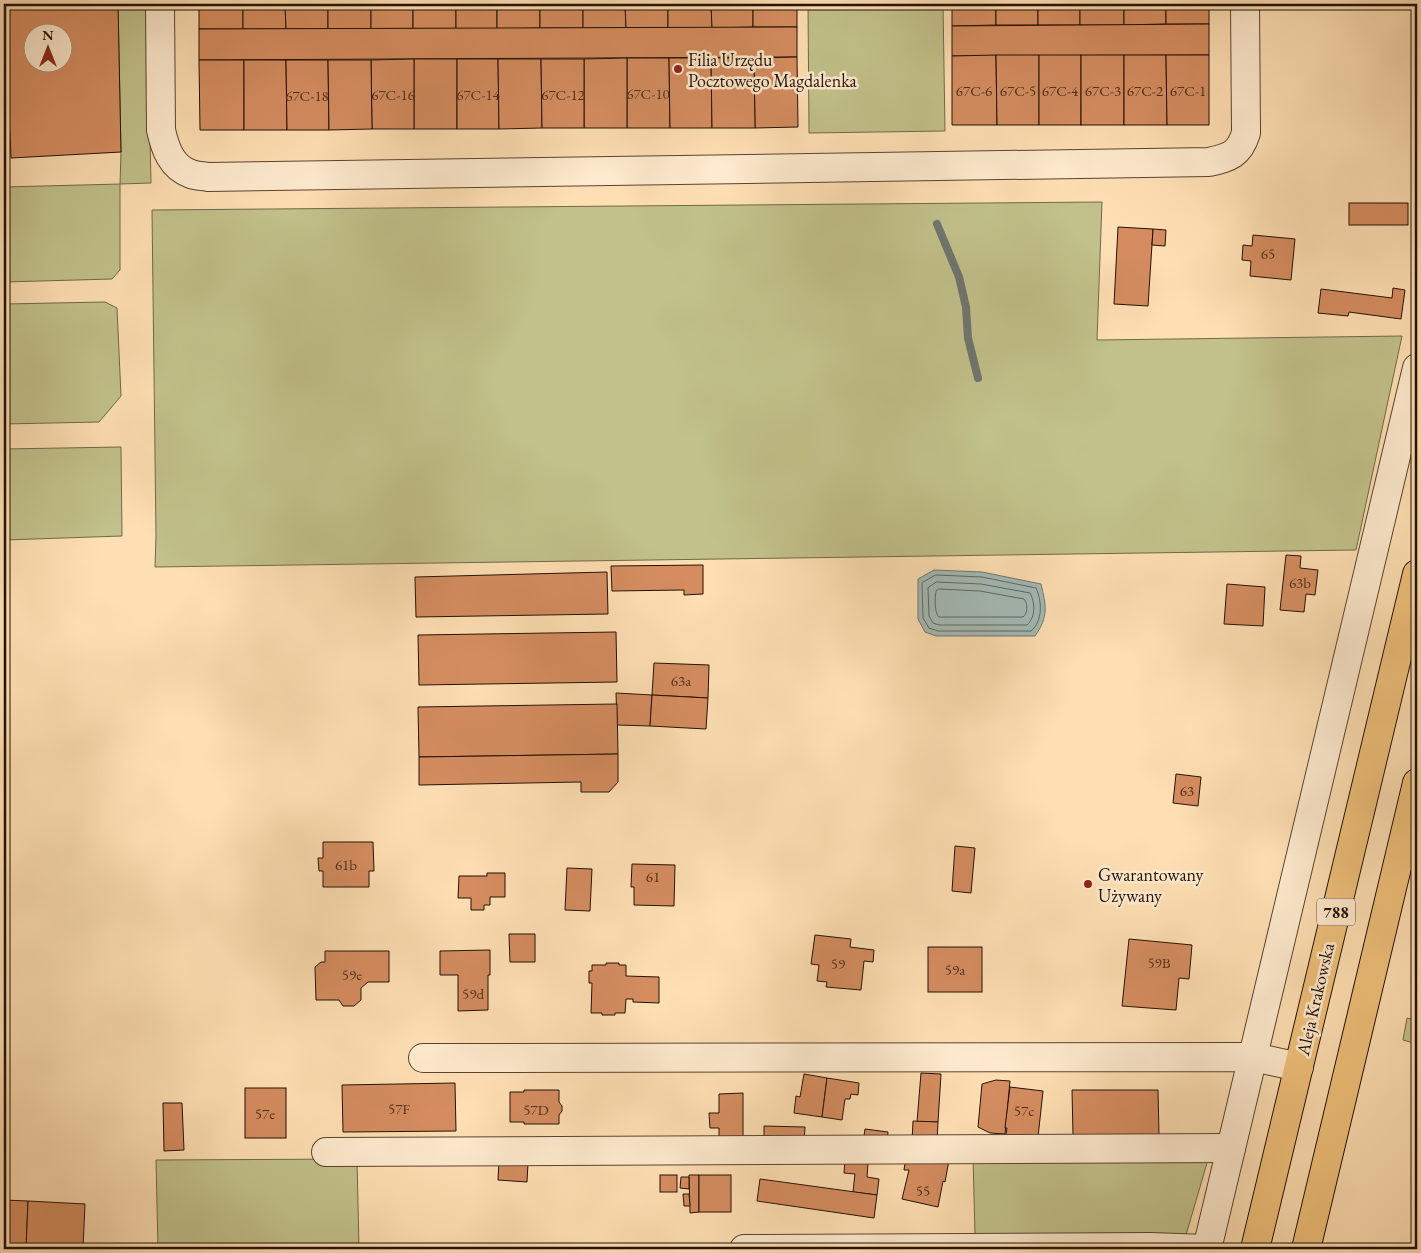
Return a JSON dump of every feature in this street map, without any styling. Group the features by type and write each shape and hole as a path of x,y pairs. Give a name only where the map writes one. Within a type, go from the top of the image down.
{"main road":[{"name":"Aleja Krakowska","path":"1255,1249 1417,574"},
{"path":"1306,1249 1417,783"}],"lane":[{"path":"160,4 161,130 164,146 178,167 191,174 208,177 1209,162 1238,151 1246,133 1245,4"},
{"path":"744,1249 1150,1246 1208,1249 1417,368"},
{"path":"423,1058 1253,1057 1299,1067"},
{"path":"326,1152 1231,1148"}],"shaded area":[{"path":"118,4 147,4 151,183 120,184"},
{"path":"808,4 943,4 945,131 809,133"},
{"path":"120,184 120,270 112,279 4,282 4,187"},
{"path":"1102,202 1097,340 1402,336 1356,550 155,567 152,210"},
{"path":"105,302 117,308 121,396 99,422 4,424 4,304"},
{"path":"121,447 122,536 4,540 4,449"},
{"path":"1407,1018 1417,1020 1417,1044 1403,1040"},
{"path":"973,1156 1209,1156 1186,1235 975,1236"},
{"path":"357,1159 359,1249 158,1249 156,1160"}],"water":[{"path":"934,570 982,572 1041,584 1045,611 1043,623 1035,636 936,636 925,632 918,619 918,579"}],"building":[{"path":"4,4 118,4 121,152 11,158"},
{"path":"199,4 243,4 243,29 199,29"},
{"path":"243,4 285,4 286,29 243,29"},
{"path":"285,4 328,4 328,29 286,29"},
{"path":"328,4 371,4 371,29 328,29"},
{"path":"371,4 413,4 413,29 371,29"},
{"path":"413,4 456,4 456,29 413,29"},
{"path":"456,4 497,4 497,29 456,29"},
{"path":"497,4 540,4 540,28 497,29"},
{"path":"540,4 583,4 583,28 540,28"},
{"path":"583,4 625,4 626,28 583,28"},
{"path":"625,4 668,4 668,28 626,28"},
{"path":"668,4 711,4 712,28 668,28"},
{"path":"711,4 753,4 753,27 712,28"},
{"path":"753,4 797,4 797,27 753,27"},
{"path":"952,4 996,4 996,25 952,26"},
{"path":"996,4 1038,4 1038,25 996,25"},
{"path":"1038,4 1080,4 1080,25 1038,25"},
{"path":"1080,4 1124,4 1124,25 1080,25"},
{"path":"1124,4 1166,4 1166,24 1124,25"},
{"path":"1166,4 1209,4 1209,24 1166,24"},
{"path":"1209,24 1209,55 952,56 952,26"},
{"path":"797,27 797,57 199,60 199,29"},
{"path":"996,55 997,125 952,125 952,56"},
{"path":"996,55 1039,55 1039,125 997,125"},
{"path":"1039,55 1081,55 1081,125 1039,125"},
{"path":"1081,55 1124,55 1124,125 1081,125"},
{"path":"1124,55 1166,55 1167,125 1124,125"},
{"path":"1166,55 1209,55 1209,125 1167,125"},
{"path":"797,57 798,127 755,128 754,58"},
{"path":"627,58 669,58 670,128 627,128"},
{"path":"627,58 627,128 584,128 584,59"},
{"path":"669,58 711,58 712,128 670,128"},
{"path":"711,58 754,58 755,128 712,128"},
{"path":"414,59 457,59 457,129 414,129"},
{"path":"414,59 414,129 372,129 371,60"},
{"path":"457,59 498,59 499,129 457,129"},
{"path":"498,59 541,59 542,128 499,129"},
{"path":"541,59 584,59 584,128 542,128"},
{"path":"199,60 244,60 244,130 200,130"},
{"path":"244,60 286,60 287,130 244,130"},
{"path":"286,60 328,60 329,130 287,130"},
{"path":"328,60 371,60 372,129 329,130"},
{"path":"1349,203 1408,203 1408,225 1349,225"},
{"path":"1118,227 1153,229 1148,306 1114,304"},
{"path":"1153,229 1166,230 1165,246 1152,245"},
{"path":"1253,235 1295,239 1291,280 1250,276 1251,261 1242,260 1243,245 1252,246"},
{"path":"1393,288 1405,290 1401,319 1349,312 1348,316 1318,313 1321,289 1392,298"},
{"path":"1286,555 1301,556 1300,568 1318,570 1315,595 1306,594 1304,612 1280,610"},
{"path":"703,565 703,594 684,595 684,590 612,591 611,566"},
{"path":"607,572 608,614 416,617 415,577"},
{"path":"1227,584 1265,587 1263,626 1224,624"},
{"path":"616,632 617,682 419,685 418,635"},
{"path":"654,663 709,665 708,698 652,695"},
{"path":"616,693 652,695 650,726 617,725"},
{"path":"652,695 708,698 706,729 650,726"},
{"path":"617,704 618,754 419,757 418,707"},
{"path":"618,754 618,782 609,792 581,792 581,782 419,785 419,757"},
{"path":"1176,774 1201,777 1198,806 1173,803"},
{"path":"323,842 373,842 374,871 369,871 369,887 323,887 323,871 319,871 318,858 323,858"},
{"path":"955,846 975,848 971,893 952,891"},
{"path":"632,864 675,865 674,906 634,905 634,887 631,887"},
{"path":"567,868 592,869 590,911 565,910"},
{"path":"487,873 505,873 505,897 490,897 490,905 484,905 484,910 471,910 471,898 458,898 459,876 487,876"},
{"path":"509,934 535,934 535,962 510,962"},
{"path":"815,935 851,939 850,947 874,950 873,962 864,961 861,990 826,987 827,982 817,981 819,965 811,964"},
{"path":"1129,939 1192,945 1189,979 1179,978 1176,1010 1122,1006"},
{"path":"928,947 982,947 982,992 928,992"},
{"path":"490,950 488,1010 458,1011 458,975 440,975 440,951"},
{"path":"325,951 389,951 389,982 368,982 361,988 361,1000 354,1006 343,1006 339,1000 316,1000 315,967 321,962 325,962"},
{"path":"606,963 626,965 626,976 659,977 659,1003 633,1002 633,999 626,999 625,1013 602,1015 602,1013 591,1013 592,983 589,983 589,971 592,971 592,965 606,965"},
{"path":"921,1073 941,1074 938,1122 917,1122"},
{"path":"804,1074 827,1078 822,1117 794,1113 796,1096 800,1097"},
{"path":"827,1078 859,1083 858,1095 851,1094 850,1099 845,1099 842,1120 822,1117"},
{"path":"996,1080 1010,1081 1005,1134 990,1133 978,1127 982,1084"},
{"path":"455,1083 456,1131 343,1132 342,1085"},
{"path":"1010,1087 1043,1091 1038,1137 1005,1141"},
{"path":"245,1088 286,1088 286,1138 245,1138"},
{"path":"524,1090 559,1090 559,1102 562,1106 562,1111 559,1115 559,1124 510,1122 510,1092 524,1092"},
{"path":"1072,1090 1158,1090 1159,1135 1073,1136"},
{"path":"743,1093 743,1140 719,1140 719,1128 710,1128 709,1113 719,1113 719,1094"},
{"path":"163,1103 182,1103 184,1150 164,1151"},
{"path":"913,1121 938,1122 937,1143 912,1142"},
{"path":"764,1126 805,1127 804,1144 764,1142"},
{"path":"865,1129 888,1132 887,1146 863,1143"},
{"path":"906,1157 949,1160 938,1207 902,1199 909,1170 904,1170"},
{"path":"845,1160 868,1163 867,1177 879,1179 877,1195 853,1192 855,1174 844,1173"},
{"path":"499,1161 528,1163 527,1182 498,1180"},
{"path":"660,1175 677,1175 677,1192 660,1192"},
{"path":"689,1175 699,1175 699,1212 690,1213"},
{"path":"699,1175 731,1175 731,1212 699,1212"},
{"path":"681,1177 689,1177 689,1189 680,1188"},
{"path":"760,1179 877,1195 874,1218 757,1201"},
{"path":"683,1194 689,1194 690,1206 684,1206"},
{"path":"4,1200 28,1201 26,1249 4,1249"},
{"path":"28,1201 85,1204 83,1249 26,1249"}],"waterway":[{"path":"937,224 959,277 966,307 968,338 978,378"}],"place":[{"name":"Filia Urzędu Pocztowego Magdalenka","path":"678,69"},
{"name":"Gwarantowany Używany","path":"1088,884"}]}
